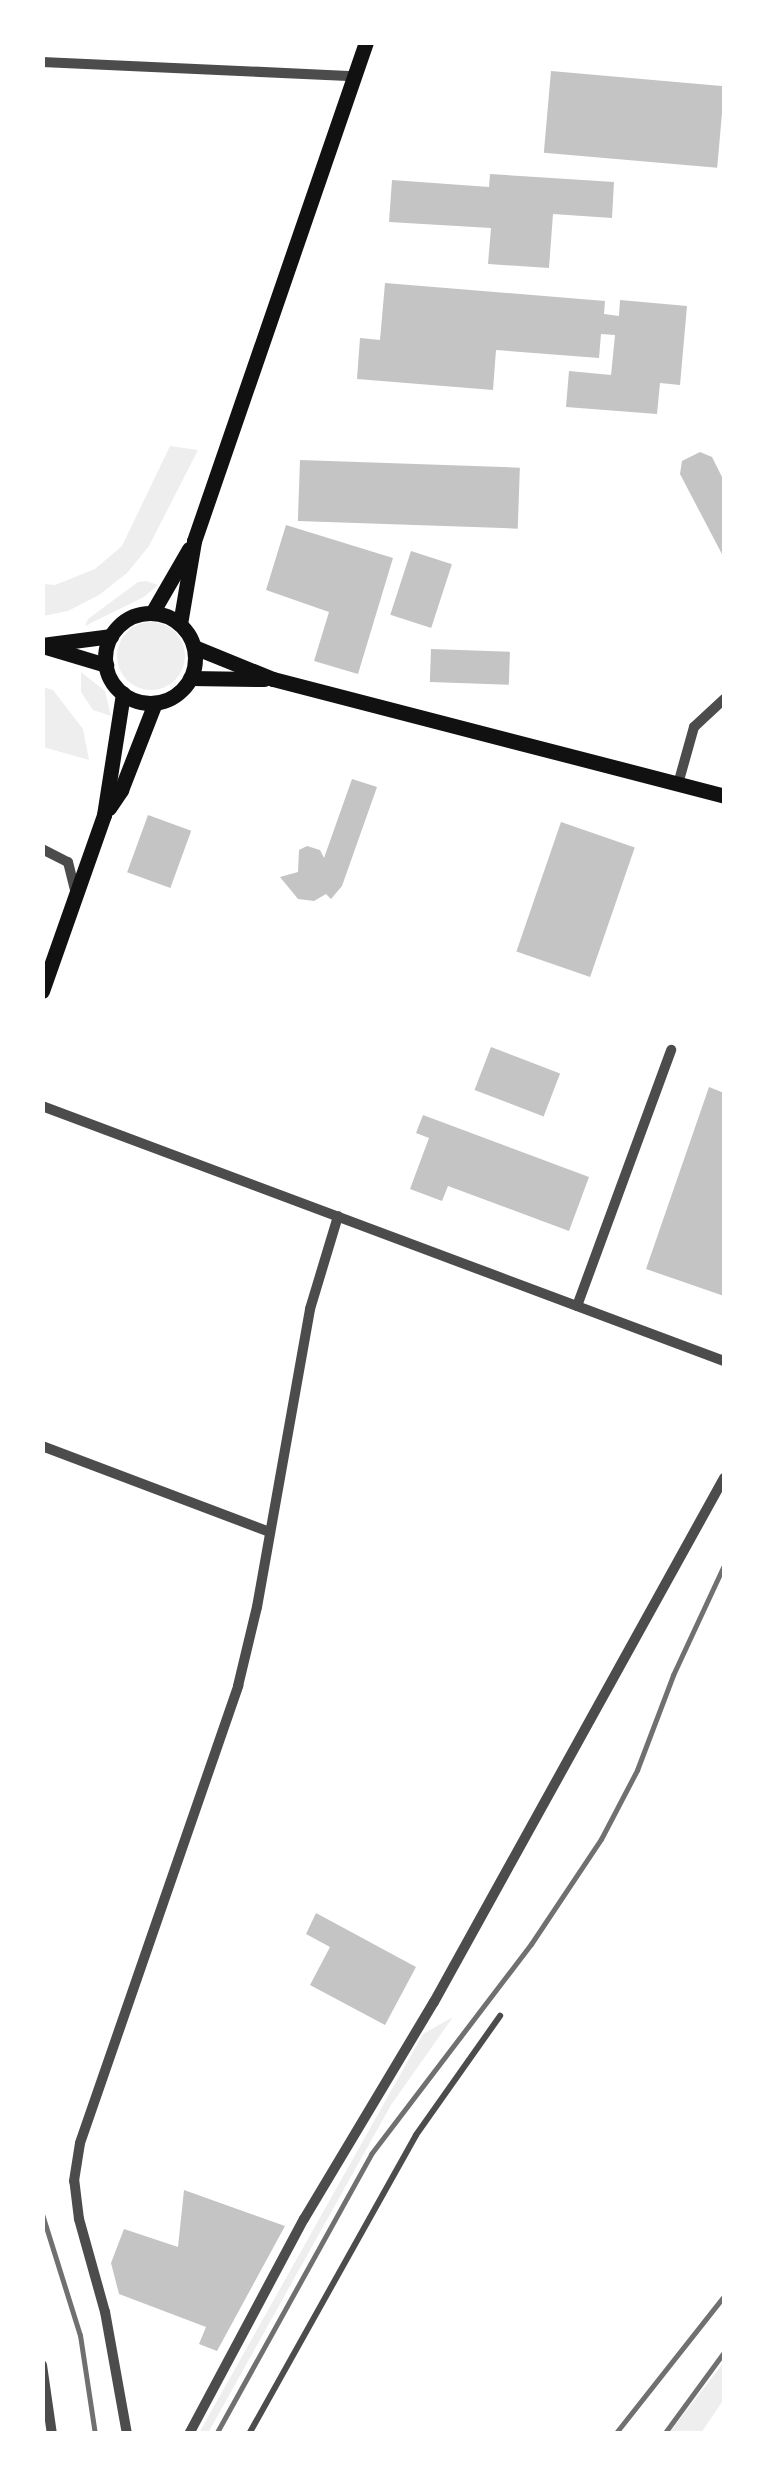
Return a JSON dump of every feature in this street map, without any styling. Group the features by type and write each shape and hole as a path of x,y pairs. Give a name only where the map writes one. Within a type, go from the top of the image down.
{"main road":[{"path":"180,624 194,541 366,42"},
{"path":"152,613 194,541"},
{"path":"42,991 104,815 123,693 106,665 111,636 128,619 152,613 180,624 194,648 190,678 172,697 155,702 123,693"},
{"path":"42,646 111,636"},
{"path":"42,646 106,665"},
{"path":"194,648 273,679 724,796"},
{"path":"190,678 273,679"},
{"path":"104,815 121,790 155,702"}],"street":[{"path":"42,62 354,76"},
{"path":"678,784 694,726 724,699"},
{"path":"42,849 68,862 76,894"},
{"path":"577,1306 671,1050"},
{"path":"42,1106 724,1362"},
{"path":"127,2434 74,2180 80,2143 238,1686 310,1308 338,1216"},
{"path":"42,1446 269,1532"},
{"path":"189,2434 304,2219 434,2002 724,1478"},
{"path":"42,2365 52,2434"}],"lane":[{"path":"249,2434 416,2135 500,2016"}],"shaded area":[{"path":"170,446 198,450 149,546 127,573 99,595 68,611 43,616 43,584 55,585 95,569 122,546"},
{"path":"138,582 158,585 144,597 85,626 88,619"},
{"path":"151,622 175,632 185,656 175,680 151,690 127,680 117,656 127,632"},
{"path":"81,672 105,691 111,716 93,710 81,692"},
{"path":"42,687 53,690 83,729 89,760 43,747"},
{"path":"453,2017 391,2105 208,2433 199,2433 423,2034"},
{"path":"724,2362 724,2399 701,2433 669,2433"}],"building":[{"path":"551,71 724,86 717,168 544,153"},
{"path":"490,174 614,182 612,218 553,214 549,268 488,264 491,228 389,222 392,180 489,187"},
{"path":"385,283 605,301 604,314 619,316 620,300 687,306 680,385 660,383 657,414 566,407 569,371 611,375 615,335 601,334 599,358 496,350 493,390 357,379 360,338 380,340"},
{"path":"700,452 712,457 724,481 724,558 680,474 682,461"},
{"path":"300,460 520,468 518,529 298,521"},
{"path":"286,525 393,558 358,674 314,661 329,612 266,590"},
{"path":"411,551 452,564 431,628 390,615"},
{"path":"431,649 510,652 509,685 430,682"},
{"path":"352,779 377,787 342,886 331,899 326,894 314,901 298,899 280,877 298,872 299,850 307,846 320,850 324,858"},
{"path":"148,815 191,831 170,888 127,872"},
{"path":"561,822 635,847 590,977 516,952"},
{"path":"491,1047 560,1074 544,1116 475,1090"},
{"path":"709,1087 724,1093 724,1296 646,1269"},
{"path":"423,1115 589,1177 569,1231 448,1186 442,1201 410,1189 429,1138 416,1133"},
{"path":"316,1913 416,1967 385,2025 310,1985 330,1947 306,1934"},
{"path":"184,2190 285,2226 217,2351 199,2344 206,2327 119,2294 111,2263 124,2229 178,2247"}],"railway":[{"path":"216,2434 371,2154 531,1944 601,1839 637,1770 673,1675 724,1565"},
{"path":"42,2214 80,2335 95,2434"},
{"path":"615,2434 724,2296"},
{"path":"664,2434 724,2352"}]}
